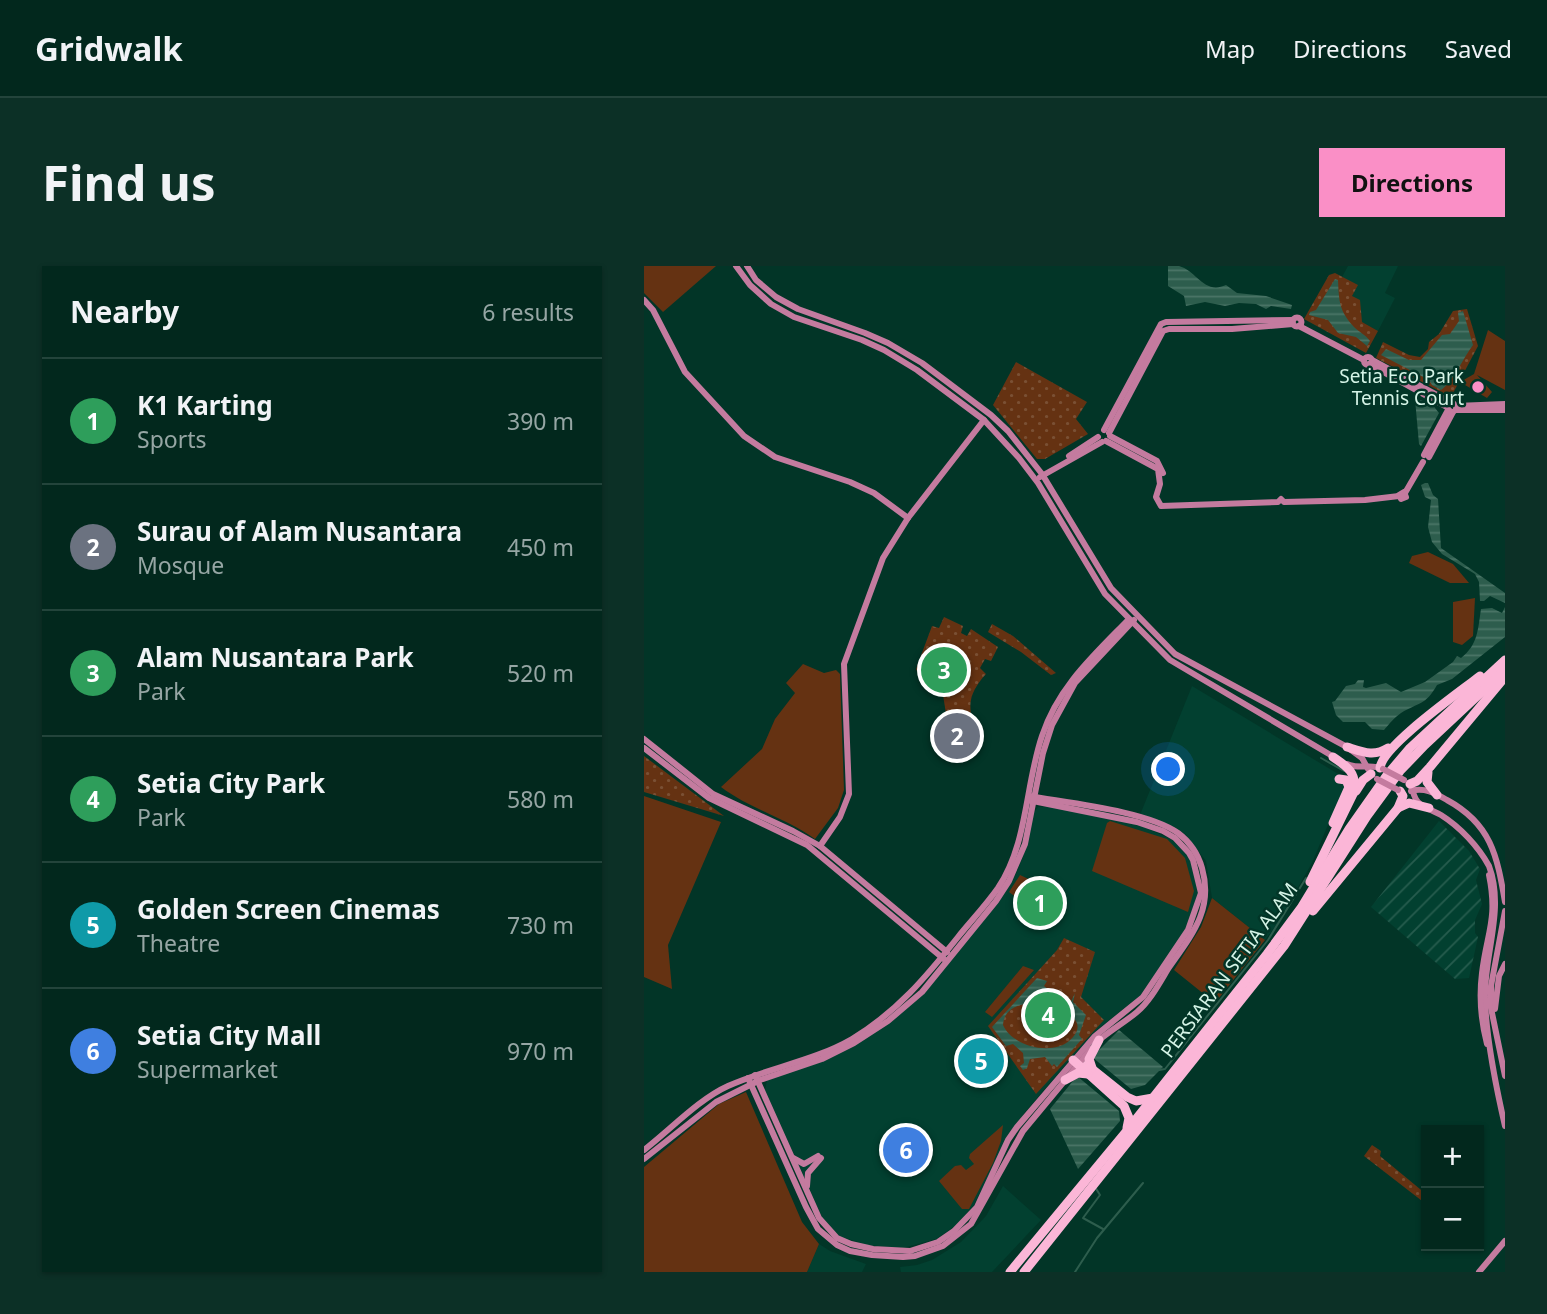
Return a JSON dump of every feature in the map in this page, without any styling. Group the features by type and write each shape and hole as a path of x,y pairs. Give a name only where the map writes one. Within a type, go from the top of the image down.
{"highway":[{"path":"1347,747 1378,754 1505,659"},
{"name":"PERSIARAN SETIA ALAM","path":"1010,1272 1267,954 1301,908 1349,829 1387,775 1410,748 1505,659"},
{"name":"PERSIARAN SETIA ALAM","path":"1024,1272 1284,946 1367,816 1400,771 1505,670"},
{"path":"1409,785 1417,781 1430,767 1505,677"},
{"path":"1381,768 1381,760 1399,740"},
{"path":"1267,954 1304,893 1354,792 1354,776 1348,766 1333,757"},
{"path":"1430,767 1427,782 1437,794"},
{"path":"1348,805 1363,780 1371,774"},
{"path":"1329,841 1349,787 1346,780 1339,779"},
{"path":"1284,946 1398,808 1403,796 1399,791"},
{"path":"1398,808 1409,803 1429,808"},
{"path":"1099,1040 1089,1059 1092,1072 1127,1110 1129,1118 1125,1133"},
{"path":"1077,1060 1127,1097 1136,1101 1153,1098"},
{"path":"1065,1080 1077,1073 1092,1072"},
{"path":"1029,1272 1055,1234"},
{"path":"1003,1272 1027,1249"}],"street":[{"path":"736,266 750,285 771,304 794,317 862,340 884,351 917,370 984,420 1038,483 1095,580 1119,609 1175,654 1347,747 1362,758 1371,774"},
{"path":"747,266 756,280 776,298 888,343 922,363 996,419 1033,462 1051,488 1132,620 1170,660 1333,757 1371,774 1399,791 1409,785"},
{"path":"644,300 653,310 685,372 744,436 775,457 862,487 907,517"},
{"path":"1042,476 1105,437 1158,328 1166,326 1297,323 1452,408 1505,410"},
{"path":"1452,408 1505,404"},
{"path":"1105,437 1157,465 1160,484 1159,495 1156,497 1161,505 1365,500 1402,494 1452,408"},
{"path":"825,854 822,843 846,806 849,770 855,760 848,752 844,673 839,665 847,656 883,558 907,517 978,429 984,420 985,410"},
{"path":"974,413 978,429"},
{"path":"984,420 996,419"},
{"path":"978,429 985,426 992,429"},
{"path":"1012,451 1042,476 1052,508"},
{"path":"1033,462 1042,468 1053,468"},
{"path":"1051,488 1049,480 1053,468"},
{"path":"1111,588 1175,654"},
{"path":"1118,635 1123,619 1119,609"},
{"path":"644,1159 711,1105 751,1081 822,1059 869,1035 922,992 944,954 996,890 1010,867 1039,776 1048,735 1066,696 1132,620"},
{"path":"644,1150 714,1094 851,1039 911,995 1009,881 1025,844 1040,742 1056,702 1080,668 1118,635 1132,632 1145,635"},
{"path":"644,739 713,794 825,854 944,954"},
{"path":"644,748 709,798 810,844 822,843"},
{"path":"1371,774 1373,765 1409,785 1437,794 1461,808 1477,822 1491,842 1505,882"},
{"path":"1039,776 1038,793 1053,802"},
{"path":"1409,785 1418,802 1464,833 1483,858 1491,887 1494,913 1482,972 1481,1006 1505,1126"},
{"path":"751,1081 792,1157 824,1225 837,1238 850,1244 889,1251 910,1251 938,1242 971,1214 977,1207 1013,1133 1095,1036 1143,997 1188,930 1201,893 1193,860 1175,838 1137,822 1031,798"},
{"path":"751,1081 758,1091 806,1207 818,1228 837,1245 850,1251 872,1255 903,1257 943,1246 969,1226 983,1205 1016,1140 1065,1080 1077,1060 1149,999 1193,932 1207,893 1205,878 1194,851 1178,834 1164,826 1101,808 1053,802 1037,806 1031,816"},
{"path":"1497,858 1505,902"},
{"path":"1505,911 1491,986 1491,1008 1505,1076"},
{"path":"1495,1030 1497,985 1505,964"},
{"path":"758,1091 768,1077"},
{"path":"792,1157 804,1164 819,1157 807,1176 807,1189"},
{"path":"954,1231 961,1216 971,1214"},
{"path":"1479,1272 1505,1241"}],"shaded area":[{"path":"644,266 716,266 663,312 644,293"},
{"path":"1168,266 1185,269 1206,285 1226,285 1237,293 1266,296 1292,305 1291,309 1271,306 1266,309 1256,304 1239,303 1225,306 1205,302 1186,306 1184,296 1168,286"},
{"path":"1348,266 1398,266 1385,293 1395,298 1378,331 1362,322 1352,296 1357,285 1342,277"},
{"path":"1335,273 1358,285 1352,296 1360,300 1362,322 1378,331 1366,353 1304,319 1329,275"},
{"path":"1335,279 1338,280 1343,311 1354,327 1370,341 1367,346 1356,337 1338,333 1328,320 1309,315 1316,310"},
{"path":"1467,309 1478,346 1451,397 1376,358 1383,342 1409,355 1420,357 1453,311"},
{"path":"1463,311 1473,345 1454,376 1441,390 1429,380 1381,355 1386,349 1409,360 1421,360 1442,335 1450,334 1459,321 1458,313"},
{"path":"1488,330 1505,341 1505,390 1477,375 1492,392 1487,398 1460,382 1474,374"},
{"path":"1016,362 1087,402 1076,419 1088,434 1045,459 1037,459 993,405"},
{"path":"1415,399 1431,403 1439,413 1421,446 1419,444"},
{"path":"1428,483 1433,495 1438,499 1441,548 1505,593 1505,603 1490,596 1480,601 1479,582 1475,574 1442,554 1432,542 1428,527 1431,500 1425,497 1421,485"},
{"path":"1428,552 1453,564 1469,583 1450,583 1409,563 1412,556"},
{"path":"1475,598 1473,636 1462,645 1453,642 1453,602"},
{"path":"1505,607 1505,637 1452,679 1437,685 1425,700 1401,713 1384,730 1372,729 1365,722 1343,722 1336,715 1332,702 1346,686 1355,684 1358,680 1364,680 1363,687 1366,688 1386,683 1401,692 1425,682 1471,648 1481,609 1492,608 1502,613"},
{"path":"944,617 963,626 961,633 967,636 971,629 998,647 991,661 985,659 980,668 986,674 972,697 969,724 947,720 940,676 918,673 916,669 932,626 939,628"},
{"path":"992,624 1013,636 1056,673 1051,675 988,632"},
{"path":"803,664 824,673 836,670 840,674 844,790 838,808 815,839 721,787 762,749 775,719 795,693 786,683"},
{"path":"1192,686 1345,778 1347,786 1312,863 1265,940 1212,898 1206,861 1185,834 1175,827 1140,815"},
{"path":"644,756 724,816 644,792"},
{"path":"644,796 721,822 668,945 672,989 644,977"},
{"path":"1038,807 1051,807 1137,824 1173,840 1191,860 1198,893 1186,929 1141,995 1093,1033 1025,1112 1002,1148 974,1205 955,1226 936,1239 903,1248 867,1245 839,1236 822,1217 765,1090 767,1080 900,1014 1002,896 1023,857 1033,814"},
{"path":"1110,821 1167,839 1185,858 1194,891 1188,912 1092,871 1107,823"},
{"path":"1439,821 1469,851 1480,869 1476,880 1482,904 1475,920 1475,933 1478,937 1469,978 1455,979 1371,907"},
{"path":"1020,875 1062,895 1053,910 1041,916 1009,892"},
{"path":"1212,898 1265,940 1215,1003 1174,970 1201,927"},
{"path":"1064,938 1095,952 1081,997 1104,1020 1036,1094 988,1026 1057,950"},
{"path":"1023,966 1034,970 992,1017 985,1012"},
{"path":"1037,978 1047,981 1044,986 1069,1006 1075,993 1073,1002 1086,1015 1079,1035 1082,1039 1057,1067 1054,1064 1052,1066 1045,1057 1030,1059 1027,1068 1023,1070 1020,1066 1024,1063 1023,1053 1013,1044 1006,1046 992,1027","holes":["1032,1003 1059,1009 1074,1018 1076,1032 1069,1041 1052,1048 1043,1048 1023,1043 1008,1032 1003,1025 1009,1011"]},
{"path":"1119,1030 1163,1067 1145,1085 1131,1089 1092,1057"},
{"path":"1077,1076 1119,1111 1120,1121 1078,1169 1050,1109"},
{"path":"746,1092 802,1222 819,1244 807,1272 644,1272 644,1167 719,1104"},
{"path":"1003,1125 1001,1141 993,1163 969,1209 962,1209 939,1181 955,1166 961,1165 966,1170 974,1164 969,1158 970,1154"},
{"path":"1372,1145 1381,1151 1380,1156 1421,1190 1421,1200 1364,1156"},
{"path":"1003,1186 1041,1220 992,1272 901,1272 900,1267 932,1260 961,1242 986,1216"},
{"path":"819,1244 830,1251 866,1264 862,1272 807,1272"}],"waterway":[{"path":"1321,758 1344,771"},
{"path":"1159,1070 1165,1069 1268,940 1306,878"},
{"path":"1075,1272 1097,1238 1143,1183"},
{"path":"1095,1187 1100,1195 1083,1218 1103,1229"}],"place":[{"name":"Setia Eco Park Tennis Court","path":"1478,387"},
{"name":"Alam Nusantara Park","path":"944,670"},
{"name":"Surau of Alam Nusantara","path":"957,736"},
{"name":"K1 Karting","path":"1040,903"},
{"name":"Setia City Park","path":"1048,1015"},
{"name":"Golden Screen Cinemas","path":"981,1061"},
{"name":"Setia City Mall","path":"906,1150"}]}
